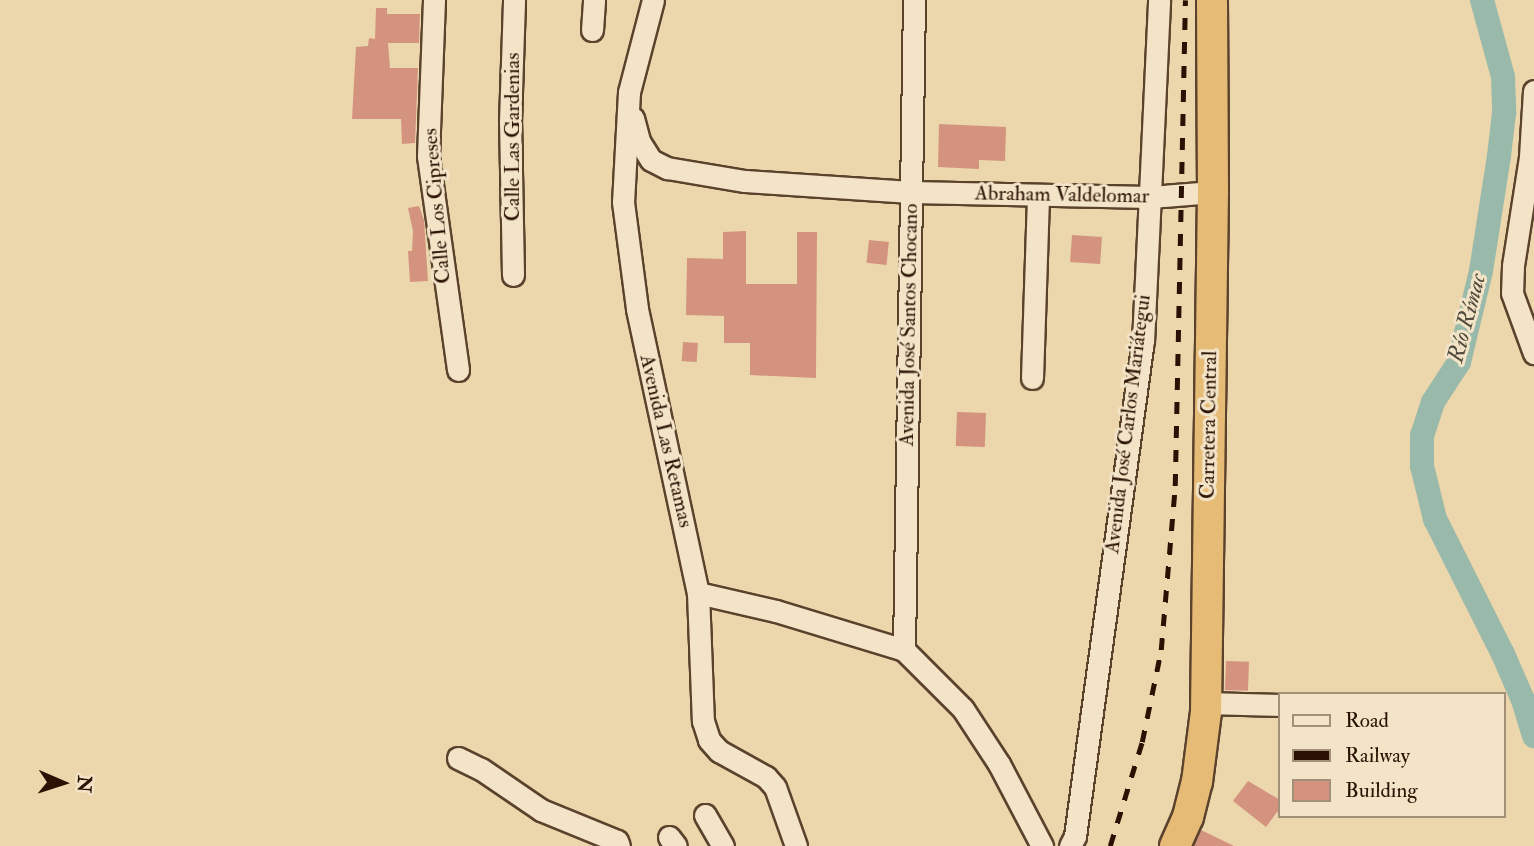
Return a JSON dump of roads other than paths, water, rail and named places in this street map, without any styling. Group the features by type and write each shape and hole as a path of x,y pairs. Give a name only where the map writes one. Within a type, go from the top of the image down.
{"highway":[{"name":"Carretera Central","path":"1175,846 1188,817 1197,782 1206,703 1213,192 1212,0"}],"street":[{"name":"Calle Los Cipreses","path":"434,0 428,156 458,370"},
{"name":"Calle Las Gardenias","path":"513,275 510,122 514,0"},
{"path":"592,30 594,0"},
{"name":"Avenida Las Retamas","path":"653,0 629,92 623,202 637,309 698,593 703,721 709,740 719,751 766,777 775,787 796,846"},
{"name":"Avenida José Santos Chocano","path":"904,650 914,0"},
{"name":"Avenida José Carlos Mariátegui","path":"1070,846 1074,836 1143,342 1159,0"},
{"path":"1534,91 1530,157 1513,266 1512,293 1534,353"},
{"name":"Abraham Valdelomar","path":"629,92 639,141 651,160 667,168 745,181 911,192 1150,197 1213,192"},
{"path":"1032,378 1038,195"},
{"path":"698,593 776,611 904,650 963,709 999,764 1042,846"},
{"path":"1206,703 1278,705"},
{"path":"458,758 481,769 541,810 617,841 619,846"},
{"path":"705,815 723,846"}],"waterway":[{"name":"Río Rímac","path":"1482,0 1503,77 1504,113 1499,156 1481,271 1459,362 1433,402 1422,435 1422,466 1435,519 1503,654 1523,700 1534,736"}],"railway":[{"path":"1110,846 1142,742 1161,650 1175,486 1185,0"}]}
